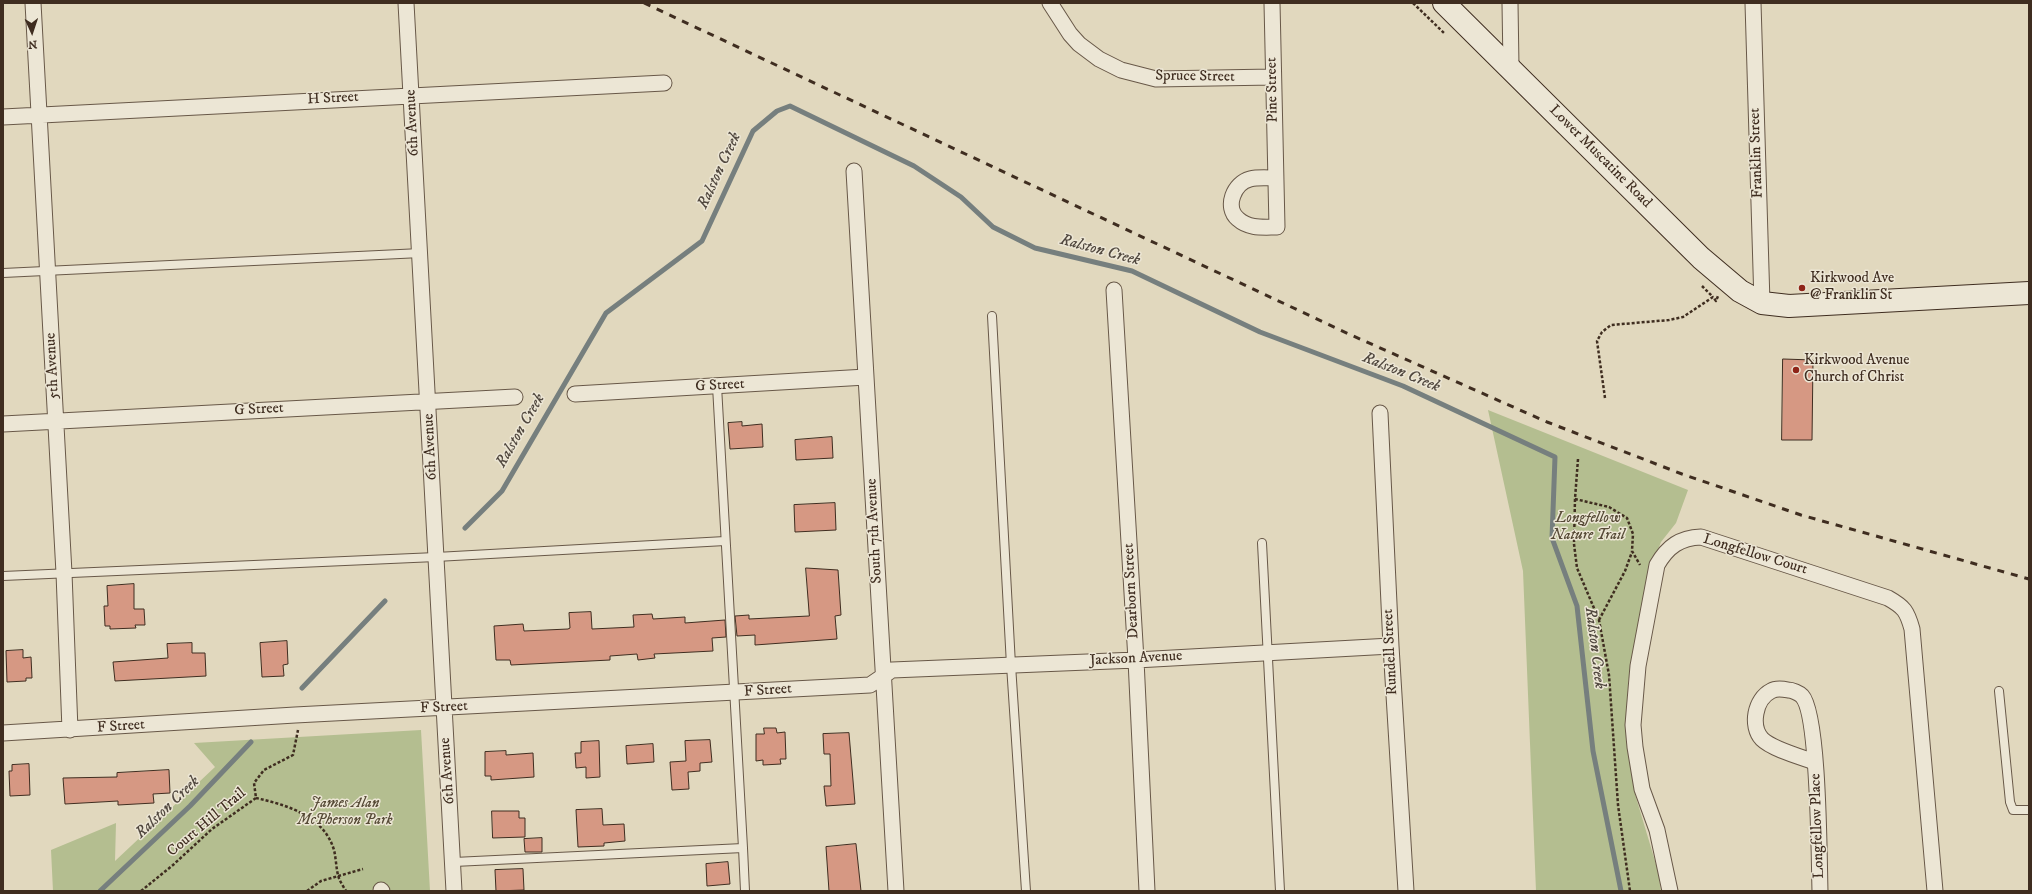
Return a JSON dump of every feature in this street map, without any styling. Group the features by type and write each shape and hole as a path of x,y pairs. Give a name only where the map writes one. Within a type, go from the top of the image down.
{"main road":[{"name":"Lower Muscatine Road","path":"1444,3 1511,67 1701,258 1740,291 1762,303"},
{"path":"1762,303 1789,306 2029,293"}],"street":[{"name":"5th Avenue","path":"33,3 64,573 70,730"},
{"name":"6th Avenue","path":"406,3 429,401 444,708 454,862 454,891"},
{"name":"Spruce Street","path":"1050,3 1070,34 1079,44 1099,59 1121,70 1156,79 1273,77"},
{"name":"Pine Street","path":"1272,3 1275,178"},
{"path":"1510,3 1511,67"},
{"name":"Franklin Street","path":"1752,3 1762,303"},
{"name":"H Street","path":"3,117 664,83"},
{"name":"South 7th Avenue","path":"854,171 896,891"},
{"name":"Dearborn Street","path":"1114,290 1136,660 1147,891"},
{"name":"G Street","path":"575,394 866,377"},
{"name":"G Street","path":"3,424 515,397"},
{"name":"Rundell Street","path":"1380,413 1391,646 1406,891"},
{"name":"Longfellow Court","path":"1670,891 1657,830 1642,789 1634,747 1633,725 1638,666 1657,564 1664,552 1675,543 1687,538 1701,537 1888,598 1908,613 1912,629 1935,891"},
{"name":"Jackson Avenue","path":"884,676 892,670 1136,660 1391,646"},
{"name":"F Street","path":"3,733 444,708 734,694 870,685 884,676"},
{"name":"Longfellow Place","path":"1815,762 1774,746 1762,739 1757,728 1756,717 1758,706 1763,697 1771,691 1780,689 1791,690 1802,696 1808,706 1812,724 1815,762 1820,891"}],"lane":[{"path":"3,273 420,253"},
{"path":"992,316 1011,665 1026,891"},
{"path":"717,386 745,891"},
{"path":"3,576 436,557 725,540"},
{"path":"1262,543 1280,891"},
{"path":"1999,691 2010,802 2013,810 2029,810"},
{"path":"454,862 743,848"}],"path":[{"path":"1605,398 1597,341 1602,332 1611,326 1669,320 1683,316 1713,297 1716,301 1721,292"},
{"path":"1578,458 1574,544 1577,568 1599,620 1609,675 1618,805 1630,891"},
{"path":"1575,499 1609,507 1627,518 1633,534 1632,551 1625,571 1599,620"},
{"path":"1632,551 1653,588"},
{"name":"Court Hill Trail","path":"141,891 173,866 212,829 256,798 254,783 264,770 293,754 298,730"},
{"path":"256,798 280,804 302,814 319,825 328,834 334,851 338,876 346,891"},
{"path":"307,891 321,881 363,869"}],"green space":[{"name":"Longfellow Nature Trail","path":"1488,410 1688,490 1676,523 1661,542 1651,567 1628,683 1627,742 1635,794 1658,871 1661,891 1536,891 1523,571"},
{"name":"James Alan McPherson Park","path":"421,730 430,891 53,891 51,850 116,823 115,861 215,767 194,743"}],"building":[{"path":"1783,359 1813,360 1812,440 1782,440"},
{"path":"742,422 742,426 762,424 763,447 730,449 728,423"},
{"path":"832,437 833,458 796,460 795,440"},
{"path":"835,503 836,530 795,532 794,505"},
{"path":"806,568 838,570 841,615 835,616 837,639 755,645 755,635 737,636 735,616 749,615 749,619 809,616"},
{"path":"134,584 134,609 144,609 145,625 135,625 136,628 110,629 110,626 105,626 104,606 108,606 107,586"},
{"path":"591,612 592,629 634,627 633,615 652,614 653,619 685,617 685,623 725,620 726,637 712,638 713,651 654,654 655,658 638,660 637,654 610,656 610,660 511,665 510,660 496,660 494,626 523,624 524,631 568,629 570,628 569,613"},
{"path":"287,641 288,664 283,665 284,676 262,677 260,643"},
{"path":"192,643 192,653 205,653 206,676 115,681 113,662 168,658 167,644"},
{"path":"23,650 23,658 31,657 32,678 26,678 26,681 7,682 6,651"},
{"path":"764,728 776,728 777,733 785,732 786,759 780,759 781,764 763,765 763,760 756,761 756,734 764,734"},
{"path":"849,733 855,804 826,806 824,786 831,786 830,754 824,754 823,734"},
{"path":"710,740 712,762 700,763 700,771 688,772 689,789 672,790 670,762 686,761 685,741"},
{"path":"599,741 600,777 586,778 586,767 576,768 575,753 581,753 581,742"},
{"path":"653,744 654,762 627,764 626,746"},
{"path":"506,751 506,755 533,753 534,777 491,780 491,776 485,776 485,752"},
{"path":"29,764 30,795 10,796 9,771 12,771 12,765"},
{"path":"169,770 170,793 153,794 154,803 118,805 118,801 65,804 63,778 117,777 117,773"},
{"path":"602,809 603,825 624,824 625,841 604,843 604,846 578,847 576,810"},
{"path":"492,811 519,811 519,818 525,818 525,837 493,838"},
{"path":"542,838 542,852 525,852 524,839"},
{"path":"856,844 861,891 829,891 826,847"},
{"path":"728,862 730,884 707,886 706,864"},
{"path":"523,869 524,890 496,891 495,870"}],"waterway":[{"name":"Ralston Creek","path":"465,528 502,491 606,313 702,241 753,131 777,111 790,106 914,166 961,197 993,227 1035,248 1132,271 1260,332 1403,386 1555,457 1552,538 1577,606 1593,751 1621,891"},
{"name":"Ralston Creek","path":"302,688 385,601"},
{"name":"Ralston Creek","path":"100,891 190,806 251,742"}],"railway":[{"path":"644,3 1351,335 1547,422 1682,474 1801,515 2029,579"}],"place":[{"name":"Kirkwood Ave @ Franklin St","path":"1802,288"},
{"name":"Kirkwood Avenue Church of Christ","path":"1796,370"}]}
